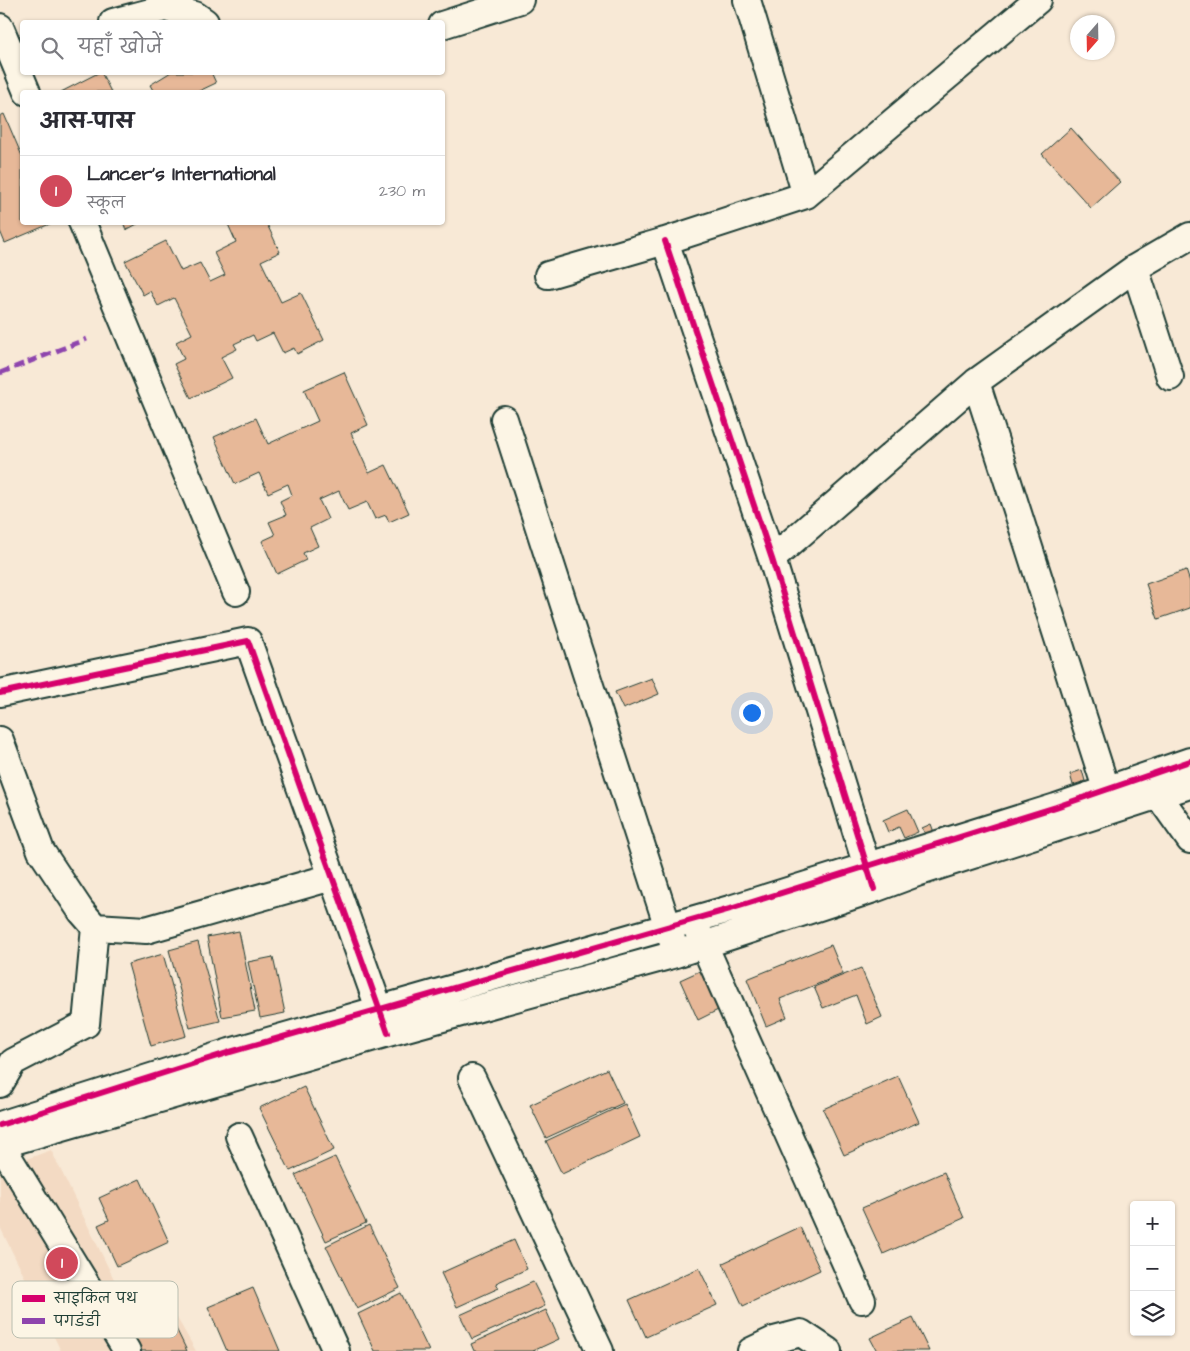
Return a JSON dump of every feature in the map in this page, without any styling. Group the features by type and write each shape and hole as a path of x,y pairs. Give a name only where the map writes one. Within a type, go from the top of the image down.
{"street":[{"path":"445,24 520,0"},
{"path":"747,0 806,195"},
{"path":"548,274 666,241 806,195 1038,0"},
{"path":"120,20 165,8 195,15 202,20"},
{"path":"0,27 18,59"},
{"path":"22,75 26,90"},
{"path":"83,225 236,592"},
{"path":"772,559 976,382 1135,268 1190,236"},
{"path":"666,241 772,559 870,878"},
{"path":"1135,268 1170,377"},
{"path":"976,382 1110,800"},
{"path":"504,419 676,954"},
{"path":"0,693 248,641 384,1021"},
{"path":"0,740 41,851 81,911 96,927 146,930 332,877"},
{"path":"84,1281 0,1145 668,927 870,878 918,873 1110,800 1190,761"},
{"path":"1110,800 1158,796 1190,785"},
{"path":"1158,796 1190,840"},
{"path":"0,1125 230,1052 384,1021 676,954 704,945 870,878"},
{"path":"693,920 862,1300"},
{"path":"0,1084 13,1062 86,1024 96,927"},
{"path":"472,1078 600,1351"},
{"path":"239,1136 336,1351"},
{"path":"751,1351 774,1340 801,1333 828,1351"},
{"path":"119,1338 127,1351"}],"shaded area":[{"path":"51,1150 115,1281 27,1281 0,1227 0,1169"},
{"path":"178,1320 196,1351 61,1351 55,1338 178,1338"}],"building":[{"path":"94,75 102,75 110,90 65,90"},
{"path":"166,75 212,75 216,83 201,90 153,90 150,85"},
{"path":"4,114 20,151 20,225 47,225 5,243 0,231 0,116"},
{"path":"1071,128 1120,182 1091,208 1042,154"},
{"path":"124,225 135,225 126,230"},
{"path":"228,225 267,225 280,252 261,261 281,302 301,293 324,340 297,354 294,348 283,353 273,333 256,341 253,335 234,344 237,349 221,357 232,378 191,398 174,364 184,359 176,342 192,334 174,298 158,306 150,291 143,295 125,261 166,241 181,271 200,263 210,282 225,275 214,253 236,242"},
{"path":"344,372 368,425 351,433 369,473 386,465 409,513 389,522 386,515 375,519 367,502 348,510 339,491 319,500 328,519 310,528 318,546 303,553 306,560 277,574 262,541 275,535 269,522 286,515 280,501 292,495 288,484 268,493 259,473 235,484 214,437 256,418 268,444 318,421 304,390"},
{"path":"1186,570 1190,582 1190,608 1158,619 1146,584"},
{"path":"652,678 659,694 623,709 615,692"},
{"path":"1082,770 1085,781 1073,785 1070,774"},
{"path":"908,809 918,832 904,838 899,827 888,832 883,820"},
{"path":"931,824 935,835 927,838 922,828"},
{"path":"239,931 255,1011 222,1017 207,937"},
{"path":"198,942 220,1021 190,1028 169,950"},
{"path":"831,945 843,974 780,999 787,1017 766,1026 747,979"},
{"path":"163,954 186,1036 151,1046 128,964"},
{"path":"273,957 285,1013 260,1018 248,962"},
{"path":"861,968 882,1017 867,1024 856,995 823,1008 814,987"},
{"path":"702,970 720,1009 698,1020 680,980"},
{"path":"607,1069 623,1103 546,1138 530,1105"},
{"path":"898,1076 919,1122 844,1155 823,1109"},
{"path":"304,1087 334,1150 290,1171 259,1108"},
{"path":"625,1104 640,1137 562,1174 546,1141"},
{"path":"335,1157 366,1223 326,1241 295,1175"},
{"path":"944,1172 964,1218 883,1254 862,1208"},
{"path":"140,1179 169,1242 117,1266 98,1225 109,1220 99,1198"},
{"path":"369,1225 400,1288 357,1309 326,1246"},
{"path":"800,1227 820,1270 743,1306 723,1263"},
{"path":"514,1240 527,1269 496,1283 499,1288 457,1307 441,1273"},
{"path":"699,1268 717,1305 646,1337 629,1300"},
{"path":"533,1282 545,1306 472,1339 460,1315"},
{"path":"253,1288 280,1351 227,1351 208,1307"},
{"path":"401,1293 429,1351 375,1351 358,1314"},
{"path":"546,1310 559,1339 533,1351 474,1351 471,1344"},
{"path":"913,1318 929,1351 877,1351 870,1338"},
{"path":"178,1333 187,1351 141,1351 135,1338 178,1338"}],"marked path":[{"path":"0,373 87,339"}],"cycle path":[{"path":"665,241 772,559 874,889"},
{"path":"0,693 248,641 388,1033"},
{"path":"0,1125 230,1052 730,909 1056,807 1190,761"}],"place":[{"name":"Lancer's International","path":"62,1263"}]}
